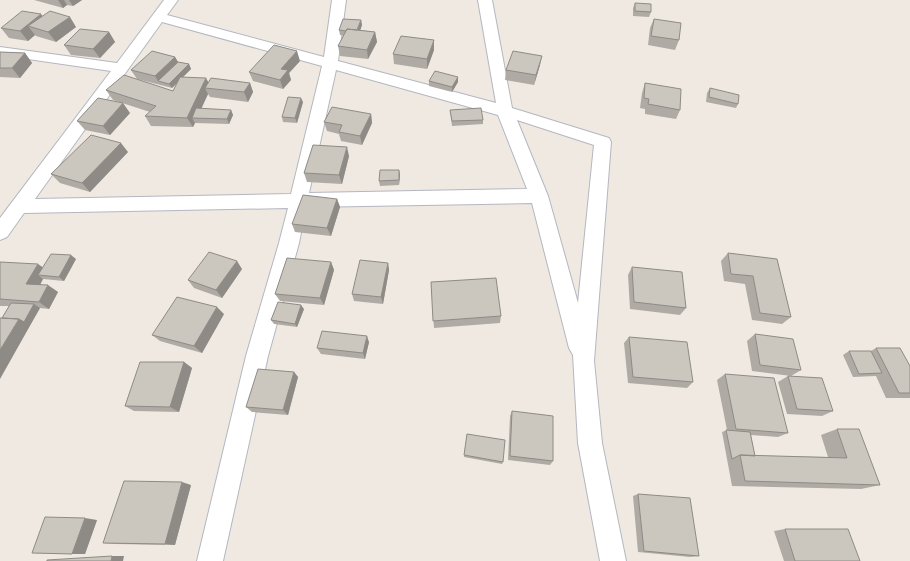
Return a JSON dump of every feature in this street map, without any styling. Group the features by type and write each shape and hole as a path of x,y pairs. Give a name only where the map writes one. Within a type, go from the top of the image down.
{"street":[{"path":"0,232 171,0"},
{"path":"210,561 258,356 290,243 330,63 339,0"},
{"path":"485,0 505,111 539,196 583,361 590,443 613,561"},
{"path":"158,17 505,111 603,142 583,361"},
{"path":"0,51 121,68"},
{"path":"18,206 539,196"}],"building":[{"path":"635,3 651,4 651,12 635,11"},
{"path":"22,11 41,14 20,31 1,28"},
{"path":"50,11 70,17 48,32 28,26"},
{"path":"343,19 361,20 357,30 347,29 346,31 339,30"},
{"path":"654,19 681,23 679,40 651,36"},
{"path":"80,29 109,32 93,49 64,45"},
{"path":"347,29 375,32 367,50 338,46"},
{"path":"401,36 434,40 427,59 393,54"},
{"path":"274,45 297,51 281,69 288,70 280,80 249,72"},
{"path":"152,51 175,57 155,76 131,70"},
{"path":"513,51 542,56 536,75 506,70"},
{"path":"0,52 25,53 12,68 0,68"},
{"path":"178,62 189,64 169,84 158,81"},
{"path":"435,71 458,77 452,87 429,81"},
{"path":"124,75 173,91 180,77 206,78 187,118 145,116 156,106 106,90"},
{"path":"211,78 250,83 244,92 205,88"},
{"path":"645,83 681,89 680,110 648,104 649,99 644,98"},
{"path":"710,88 739,95 738,104 709,97"},
{"path":"288,97 301,98 295,118 282,117"},
{"path":"98,98 123,103 103,126 77,121"},
{"path":"332,107 371,114 360,136 339,132 342,125 324,122"},
{"path":"196,108 231,110 227,119 192,118"},
{"path":"481,108 483,120 452,121 450,110"},
{"path":"91,135 121,143 82,183 51,174"},
{"path":"313,145 347,147 339,175 304,173"},
{"path":"380,170 399,170 399,180 379,181"},
{"path":"303,195 337,199 327,228 292,224"},
{"path":"209,252 237,261 216,290 188,280"},
{"path":"728,253 777,259 791,317 760,313 753,276 731,274"},
{"path":"51,254 71,255 59,277 38,275"},
{"path":"287,258 331,262 320,298 275,294"},
{"path":"360,260 388,263 381,297 352,294"},
{"path":"0,262 38,264 26,284 48,285 39,302 0,299"},
{"path":"632,267 682,272 686,308 634,302"},
{"path":"496,278 501,316 433,321 431,282"},
{"path":"177,297 217,307 194,346 152,335"},
{"path":"278,302 301,305 295,324 271,320"},
{"path":"11,303 34,304 24,322 19,319 2,318"},
{"path":"0,318 19,319 0,350"},
{"path":"322,331 367,336 363,353 317,348"},
{"path":"755,334 793,339 801,370 760,365"},
{"path":"629,337 687,342 693,382 633,377"},
{"path":"876,348 900,348 910,366 910,393 899,393"},
{"path":"849,351 871,351 882,373 859,374"},
{"path":"140,362 184,362 170,407 125,406"},
{"path":"258,369 294,372 283,410 246,407"},
{"path":"725,374 774,378 788,433 736,429"},
{"path":"788,376 822,378 833,411 797,409"},
{"path":"512,411 553,416 553,461 510,456"},
{"path":"837,429 859,429 880,485 745,481 740,455 847,458"},
{"path":"726,430 750,432 755,456 740,455 732,459"},
{"path":"467,434 505,440 503,462 464,455"},
{"path":"124,481 182,482 165,544 103,543"},
{"path":"638,494 690,498 699,556 644,551"},
{"path":"45,517 85,518 72,554 32,553"},
{"path":"785,529 848,529 860,561 795,561"},
{"path":"112,556 111,561 47,561 47,560"}]}
